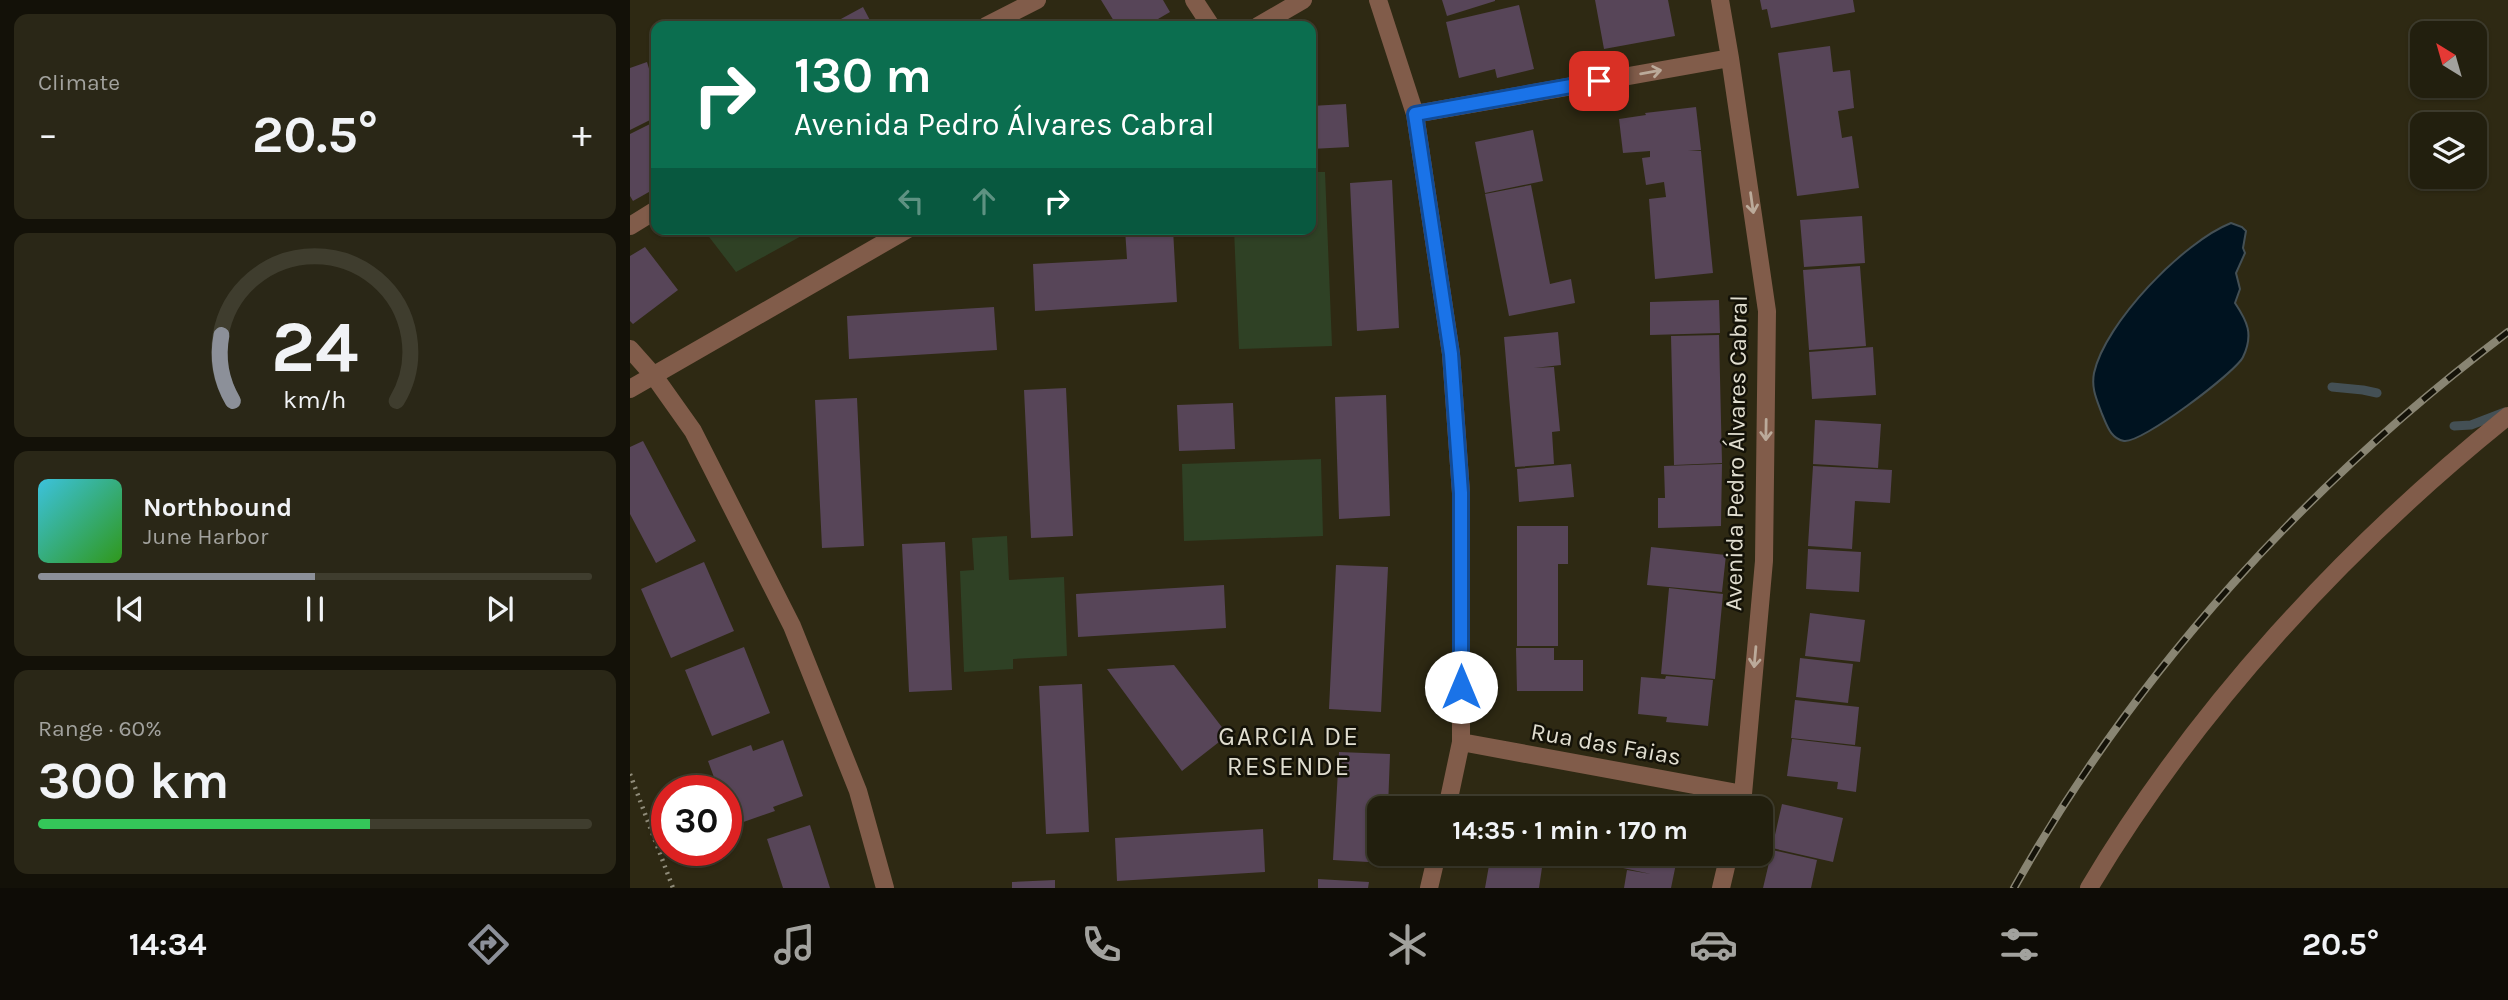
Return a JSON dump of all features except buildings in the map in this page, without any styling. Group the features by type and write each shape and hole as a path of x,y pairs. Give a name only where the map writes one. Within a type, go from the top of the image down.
{"street":[{"path":"996,21 1037,0"},
{"path":"1194,0 1207,21"},
{"path":"1267,21 1303,0"},
{"path":"1378,0 1415,114 1451,354 1461,493 1461,742 1450,796"},
{"name":"Avenida Pedro Álvares Cabral","path":"1720,0 1768,311 1764,561 1741,796"},
{"path":"1415,114 1730,58"},
{"path":"630,226 651,213"},
{"path":"630,389 898,235"},
{"path":"630,349 654,376 693,431 792,626 858,791 885,888"},
{"path":"2089,888 2137,812 2262,654 2344,565 2402,508 2508,416"},
{"name":"Rua das Faias","path":"1461,742 1717,796"},
{"path":"1429,888 1434,866"},
{"path":"1721,888 1726,866"}],"path":[{"path":"630,774 673,888"}],"green space":[{"path":"1316,172 1325,172 1332,346 1239,349 1234,235 1316,235"},
{"path":"708,235 803,235 736,272"},
{"path":"1321,459 1323,536 1184,541 1182,464"},
{"path":"1007,536 1009,580 1064,577 1067,656 1013,659 1013,669 964,672 960,571 974,570 972,538"}],"water":[{"path":"2231,223 2246,231 2243,248 2245,253 2236,273 2240,289 2235,303 2248,328 2248,341 2243,357 2224,377 2167,420 2134,439 2119,439 2107,427 2094,389 2094,373 2101,353 2130,309 2169,266 2191,247"}],"waterway":[{"path":"2332,387 2377,393"},
{"path":"2454,426 2471,425 2505,412"}],"railway":[{"path":"2014,888 2062,808 2115,730 2171,656 2232,584 2296,516 2364,452 2435,390 2508,332"}],"district":[{"name":"GARCIA DE RESENDE","path":"1289,751"}],"route":[{"path":"1461,687 1461,493 1451,354 1415,114 1599,81"}]}
